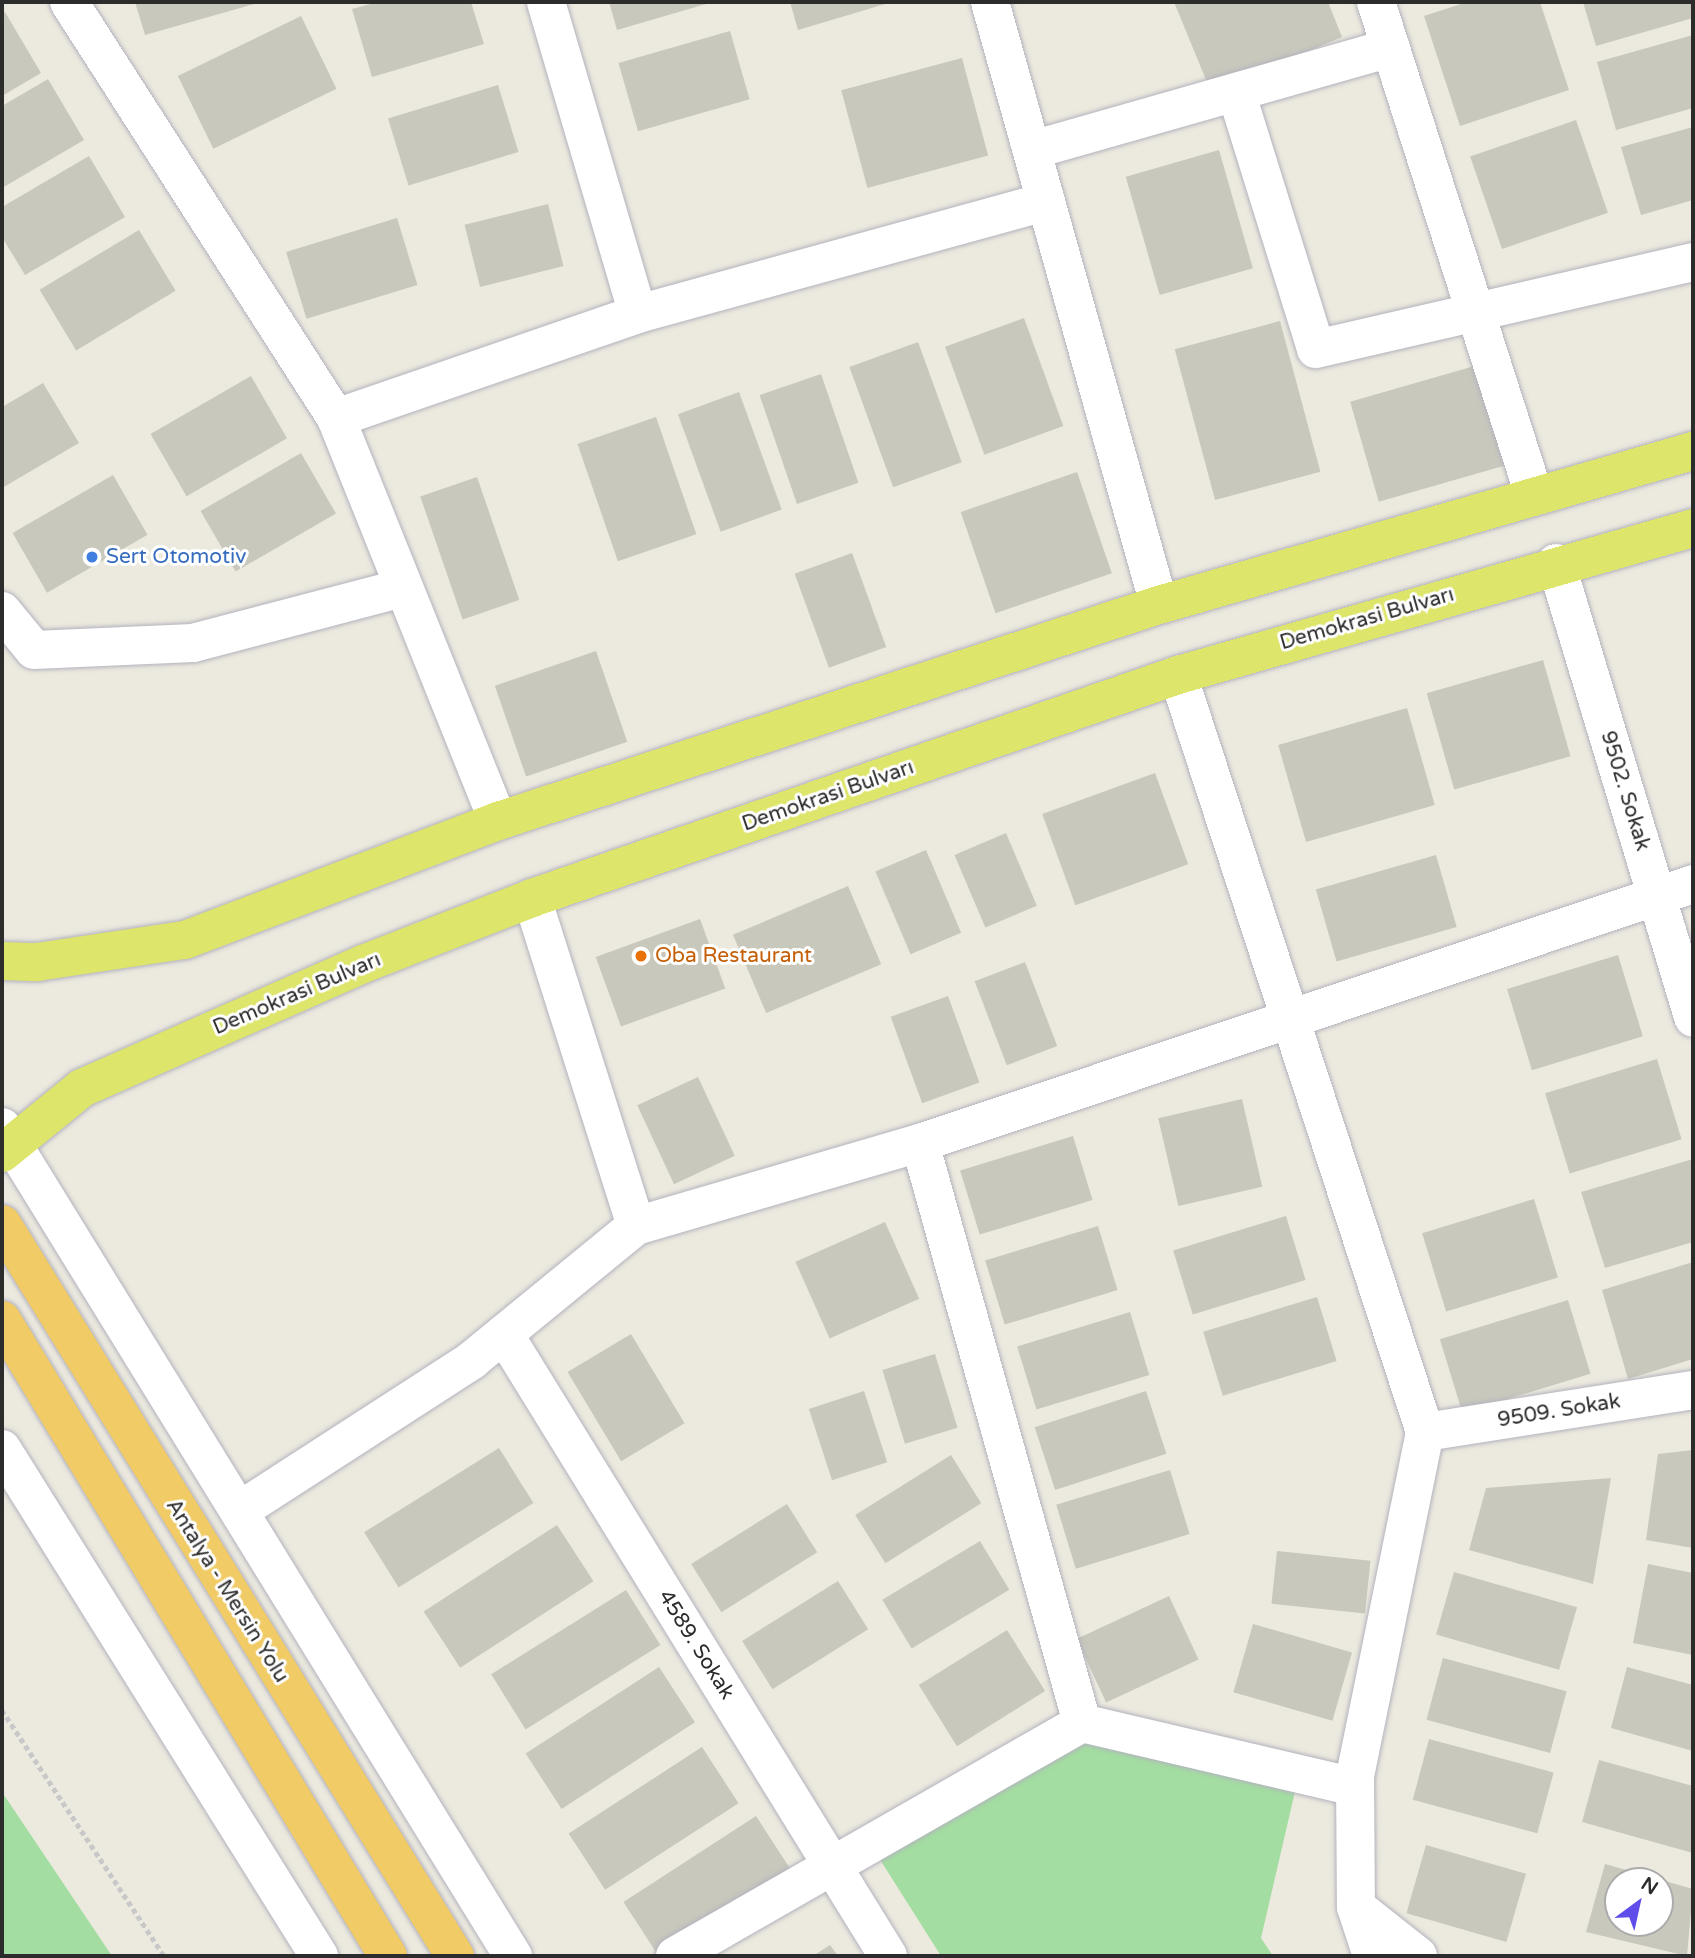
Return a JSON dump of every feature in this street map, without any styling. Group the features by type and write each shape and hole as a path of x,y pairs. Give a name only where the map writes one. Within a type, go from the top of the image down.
{"highway":[{"name":"Antalya - Mersin Yolu","path":"2,1224 296,1705 455,1956"},
{"path":"2,1320 388,1956"}],"main road":[{"path":"2,979 19,962 185,940 498,821 1159,605 1693,451"},
{"name":"Demokrasi Bulvarı","path":"6,1142 82,1088 363,964 532,898 1178,675 1556,564 1693,528"}],"street":[{"path":"69,2 336,418 402,588 498,821"},
{"path":"546,2 638,314"},
{"path":"990,2 1159,605"},
{"path":"1376,2 1535,495"},
{"path":"1032,150 1391,48"},
{"path":"1236,92 1316,349 1477,315 1693,262"},
{"path":"336,418 638,314 1046,202"},
{"name":"9502. Sokak","path":"1556,564 1693,1018"},
{"path":"2,611 34,650 193,643 402,588"},
{"path":"1178,675 1288,1021 1425,1432 1355,1787 1356,1907 1372,1956"},
{"path":"239,1511 504,1334 636,1226 920,1143 1693,884"},
{"path":"532,898 636,1226"},
{"path":"6,1142 239,1511 513,1956"},
{"path":"920,1143 1083,1723"},
{"name":"4589. Sokak","path":"504,1334 888,1956"},
{"name":"9509. Sokak","path":"1425,1432 1693,1390"},
{"path":"2,1449 319,1956"},
{"path":"675,1956 1083,1723 1355,1787"},
{"path":"1356,1907 1418,1956"}],"path":[{"path":"2,1710 164,1956"}],"green space":[{"path":"1077,1737 1297,1783 1261,1938 1273,1956 941,1956 879,1858"},
{"path":"2,1792 112,1956 2,1956"}],"building":[{"path":"135,2 258,2 258,3 145,35"},
{"path":"378,2 471,2 484,44 372,77 352,9"},
{"path":"609,2 713,2 617,30"},
{"path":"790,2 892,2 798,30"},
{"path":"1174,2 1328,2 1342,37 1211,92"},
{"path":"1467,2 1540,2 1569,90 1460,126 1424,16"},
{"path":"1583,2 1693,2 1693,18 1596,46"},
{"path":"5,12 41,73 2,96 2,14"},
{"path":"301,16 337,89 213,149 178,76"},
{"path":"730,31 750,99 638,131 618,63"},
{"path":"1693,35 1693,108 1616,130 1597,62"},
{"path":"962,58 988,156 867,188 841,90"},
{"path":"48,79 84,140 2,188 2,106"},
{"path":"498,85 518,152 408,186 388,119"},
{"path":"1576,120 1608,213 1502,249 1470,156"},
{"path":"1693,127 1693,200 1641,215 1621,147"},
{"path":"1219,150 1253,268 1160,295 1126,177"},
{"path":"89,156 125,217 25,275 2,237 2,207"},
{"path":"548,204 563,266 480,287 465,225"},
{"path":"397,218 417,285 307,319 286,252"},
{"path":"139,230 176,291 76,351 40,290"},
{"path":"1024,318 1063,426 984,455 945,347"},
{"path":"1280,321 1320,472 1215,500 1175,349"},
{"path":"918,342 962,462 893,487 849,367"},
{"path":"1478,365 1507,465 1379,502 1350,402"},
{"path":"821,374 858,483 797,504 760,395"},
{"path":"251,376 287,438 187,496 151,434"},
{"path":"43,383 79,443 2,488 2,407"},
{"path":"739,392 782,509 721,532 678,414"},
{"path":"656,417 696,534 618,561 578,444"},
{"path":"301,453 336,514 236,572 201,511"},
{"path":"1077,472 1112,573 996,613 961,512"},
{"path":"113,475 148,535 47,593 13,533"},
{"path":"477,477 519,600 463,619 420,497"},
{"path":"852,553 886,647 829,668 795,574"},
{"path":"596,651 627,742 526,777 495,686"},
{"path":"1543,660 1571,756 1454,789 1427,693"},
{"path":"1407,708 1435,805 1306,842 1278,745"},
{"path":"1155,773 1188,864 1075,905 1042,814"},
{"path":"1006,833 1037,906 985,928 954,855"},
{"path":"926,850 961,933 911,954 875,871"},
{"path":"1436,855 1457,927 1337,962 1316,889"},
{"path":"848,886 881,964 766,1013 733,935"},
{"path":"700,919 725,989 621,1027 596,957"},
{"path":"1618,955 1643,1036 1532,1070 1507,989"},
{"path":"1025,962 1057,1046 1007,1065 975,981"},
{"path":"948,996 979,1082 922,1103 891,1017"},
{"path":"1657,1059 1682,1139 1570,1174 1545,1093"},
{"path":"698,1077 735,1156 674,1184 637,1105"},
{"path":"1242,1099 1262,1187 1178,1206 1158,1118"},
{"path":"1073,1136 1093,1200 980,1235 960,1170"},
{"path":"1693,1159 1693,1242 1605,1268 1581,1192"},
{"path":"1534,1199 1558,1277 1446,1312 1422,1233"},
{"path":"1286,1216 1306,1280 1193,1315 1173,1250"},
{"path":"885,1222 919,1299 830,1339 795,1262"},
{"path":"1098,1226 1118,1290 1005,1325 985,1260"},
{"path":"1693,1262 1693,1359 1628,1379 1602,1290"},
{"path":"1317,1297 1337,1361 1223,1396 1203,1332"},
{"path":"1568,1300 1591,1374 1462,1413 1440,1339"},
{"path":"1130,1312 1149,1375 1036,1410 1017,1346"},
{"path":"631,1334 685,1423 621,1461 568,1372"},
{"path":"935,1354 958,1428 905,1444 882,1370"},
{"path":"864,1391 887,1462 832,1480 809,1409"},
{"path":"1146,1391 1166,1454 1055,1490 1035,1427"},
{"path":"499,1448 533,1503 399,1587 364,1532"},
{"path":"1693,1450 1693,1548 1646,1540 1658,1454"},
{"path":"951,1455 981,1503 885,1563 855,1515"},
{"path":"1170,1470 1190,1534 1076,1569 1056,1505"},
{"path":"1611,1478 1593,1584 1469,1550 1486,1488"},
{"path":"787,1504 817,1552 721,1612 691,1564"},
{"path":"557,1525 593,1581 460,1668 424,1612"},
{"path":"980,1541 1009,1590 912,1649 882,1600"},
{"path":"1277,1551 1370,1561 1365,1614 1271,1604"},
{"path":"1648,1564 1693,1573 1693,1655 1633,1643"},
{"path":"1454,1572 1577,1607 1559,1670 1436,1634"},
{"path":"838,1581 868,1629 772,1689 742,1641"},
{"path":"626,1590 660,1645 526,1729 491,1674"},
{"path":"1169,1596 1199,1659 1106,1703 1077,1639"},
{"path":"1253,1624 1352,1652 1332,1721 1233,1692"},
{"path":"1007,1630 1045,1691 957,1746 919,1685"},
{"path":"1443,1658 1567,1691 1550,1753 1426,1720"},
{"path":"659,1667 695,1722 562,1809 526,1754"},
{"path":"1627,1667 1693,1685 1693,1751 1611,1728"},
{"path":"1429,1739 1554,1772 1537,1833 1413,1800"},
{"path":"702,1747 738,1803 605,1890 569,1834"},
{"path":"1599,1760 1693,1786 1693,1853 1582,1822"},
{"path":"756,1816 792,1872 663,1956 659,1956 623,1902"},
{"path":"1426,1845 1526,1874 1506,1942 1406,1913"},
{"path":"1604,1868 1604,1936 1586,1932"},
{"path":"1674,1884 1693,1889 1687,1956 1607,1937 1674,1937"},
{"path":"830,1945 838,1956 813,1956"}],"place":[{"name":"Sert Otomotiv","path":"92,557"},
{"name":"Oba Restaurant","path":"641,956"}]}
